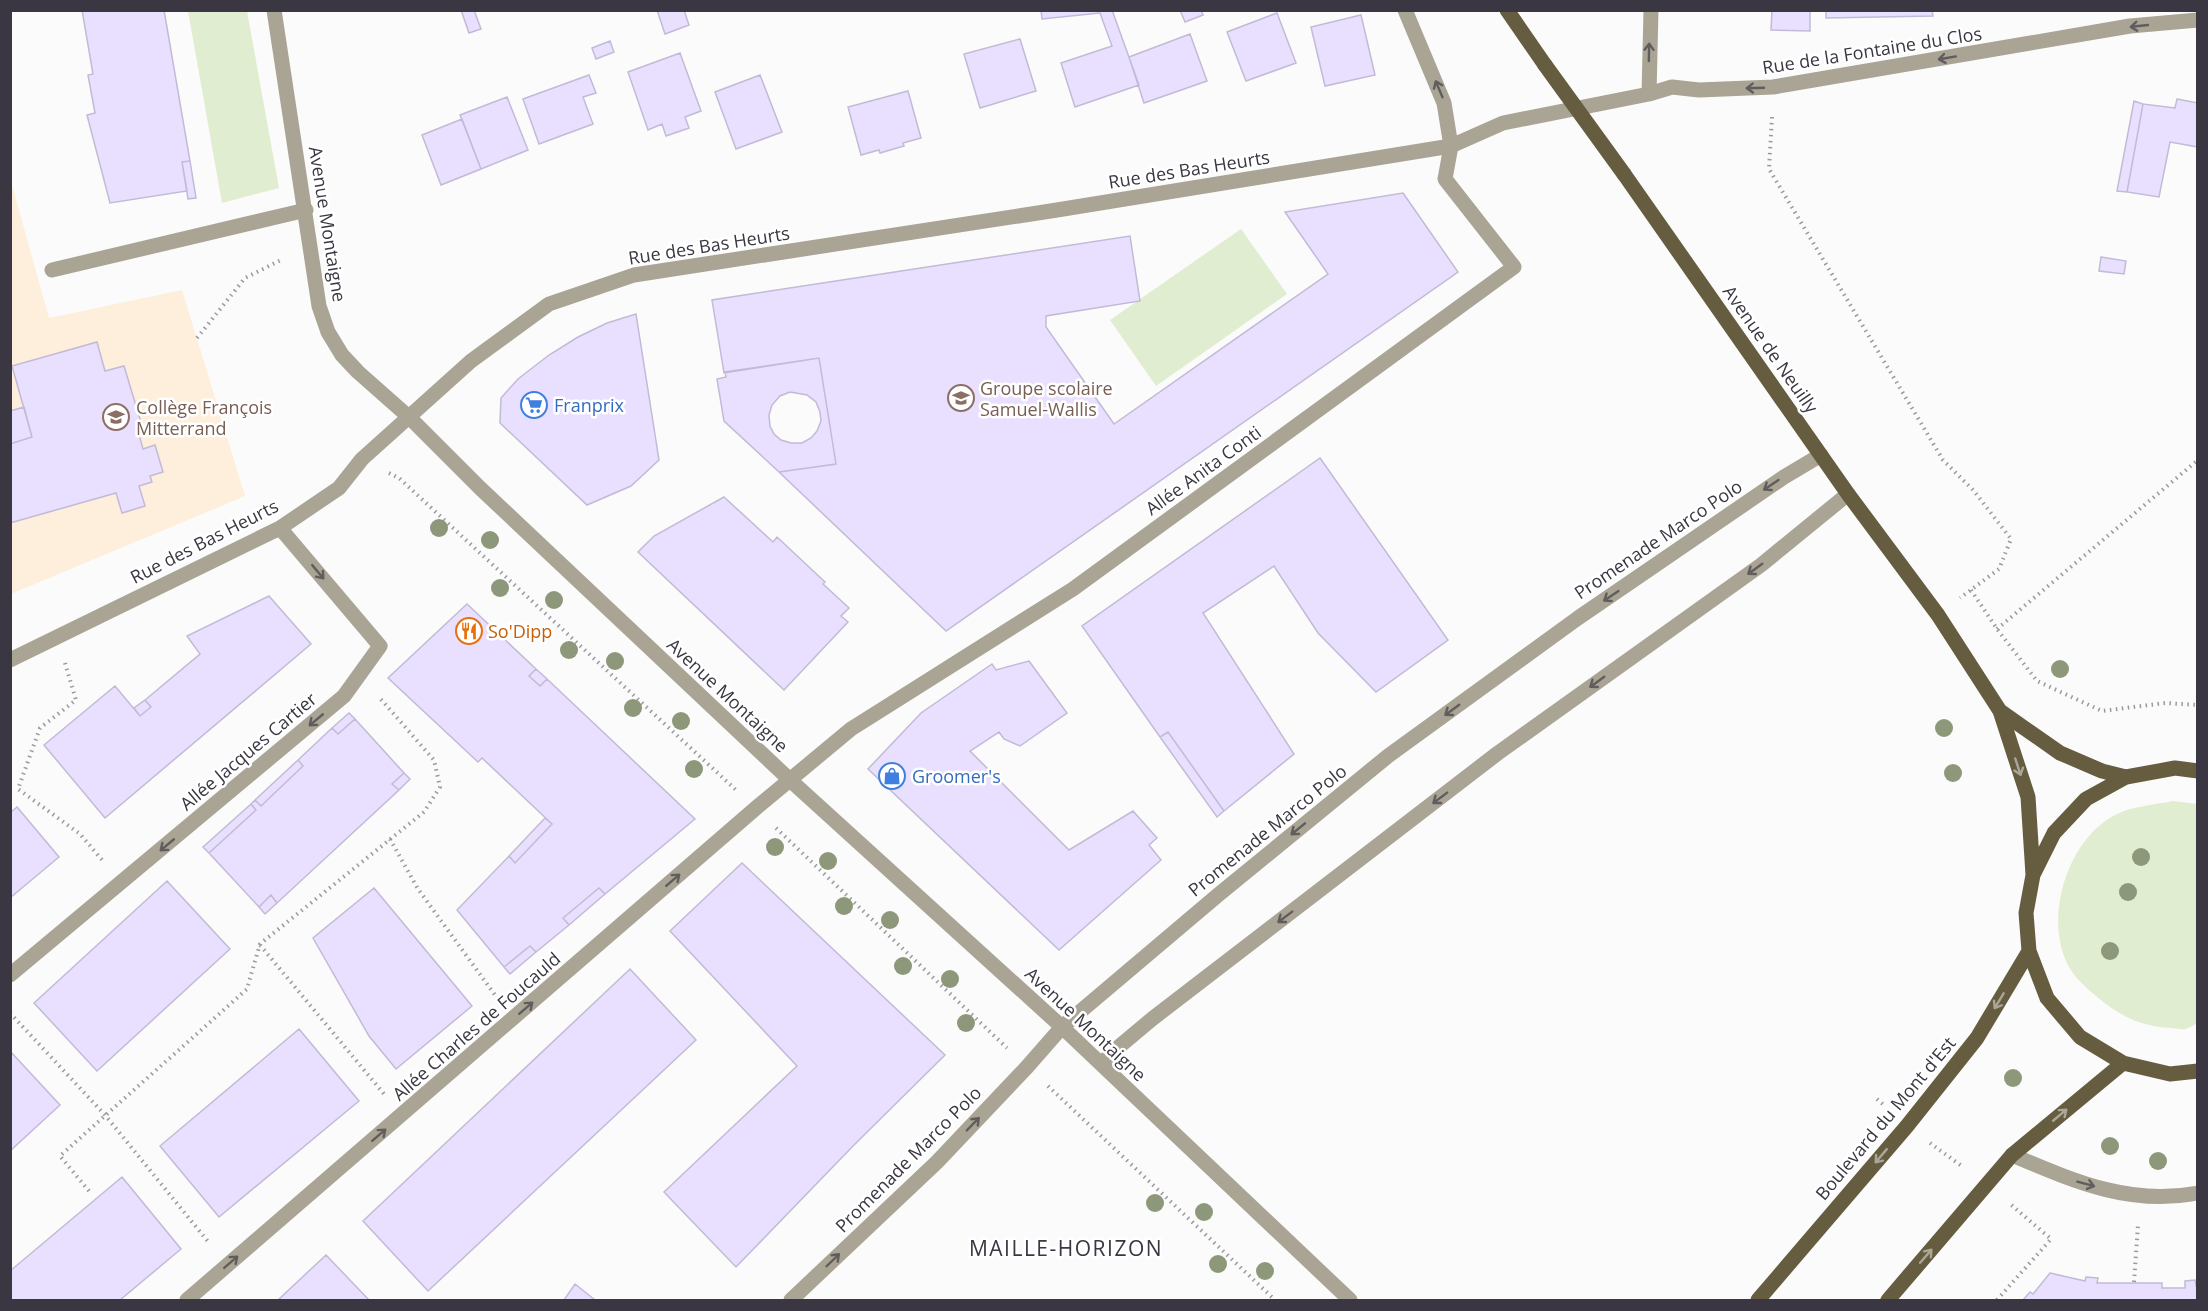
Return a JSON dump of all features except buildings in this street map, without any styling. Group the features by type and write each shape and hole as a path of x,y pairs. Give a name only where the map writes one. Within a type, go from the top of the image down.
{"main road":[{"name":"Avenue de Neuilly","path":"1508,10 1848,494 1938,615 2000,711 2028,797 2033,875"},
{"name":"Avenue de Neuilly","path":"2000,711 2060,753 2102,771 2127,777"},
{"path":"2198,771 2175,768 2127,777 2086,799 2054,833 2033,875 2026,913 2029,951 2047,998 2080,1037 2123,1063 2170,1074 2198,1071"},
{"name":"Boulevard du Mont d'Est","path":"1758,1300 1900,1134 1977,1038 2029,951"},
{"path":"1888,1300 2012,1155 2123,1063"}],"street":[{"name":"Avenue Montaigne","path":"274,10 319,306 328,332 342,355 790,780 1062,1027 1350,1300"},
{"path":"1405,10 1444,103 1452,146"},
{"path":"1648,94 1651,10"},
{"name":"Rue de la Fontaine du Clos","path":"1452,146 1503,123 1648,94 1672,87 1699,90 1773,87 2130,27 2198,20"},
{"name":"Rue des Bas Heurts","path":"10,660 280,528 339,488 362,459 471,361 549,304 634,275 1452,146"},
{"name":"Allée Anita Conti","path":"790,780 851,729 1073,589 1514,267 1445,179 1452,146"},
{"path":"52,270 306,210"},
{"name":"Promenade Marco Polo","path":"791,1300 937,1162 1062,1027 1218,895 1388,756 1578,618 1784,477 1821,455"},
{"path":"1101,1064 1152,1019 1498,753 1761,565 1848,494"},
{"name":"Allée Jacques Cartier","path":"10,975 344,696 380,646 280,528"},
{"name":"Allée Charles de Foucauld","path":"187,1300 790,780"},
{"path":"2012,1155 2081,1184 2140,1197 2173,1198 2198,1193"}],"path":[{"path":"1773,87 1769,170 1942,460 1974,491 2011,539 2000,569 1938,615"},
{"path":"196,338 245,278 311,244"},
{"path":"362,459 399,478 756,808 1275,1300"},
{"path":"1997,629 2198,460"},
{"path":"1971,590 1997,629 2037,681 2102,711 2165,703 2198,705"},
{"path":"58,637 76,700 40,728 18,789 80,834 122,882"},
{"path":"89,1191 60,1156 247,989 260,944 423,812 440,787 434,760 359,676"},
{"path":"390,839 418,889 513,1019"},
{"path":"260,944 402,1116"},
{"path":"10,1013 105,1115 228,1265"},
{"path":"2134,1282 2140,1197"}],"shaded area":[{"name":"Collège François Mitterrand","path":"10,178 49,318 182,290 245,496 11,594"}],"green space":[{"path":"188,11 247,11 279,188 222,203"},
{"path":"1241,229 1287,294 1156,386 1110,320"},
{"path":"2173,801 2197,804 2197,1023 2183,1029 2147,1025 2137,1021 2118,1012 2090,991 2071,971 2067,963 2058,923 2065,880 2073,860 2084,842 2098,826 2115,815 2129,810"}],"place":[{"name":"Groupe scolaire Samuel-Wallis","path":"961,398"},
{"name":"Franprix","path":"534,405"},
{"name":"Collège François Mitterrand","path":"116,417"},
{"name":"So'Dipp","path":"469,631"},
{"name":"Groomer's","path":"892,776"}],"district":[{"name":"MAILLE-HORIZON","path":"1066,1248"}]}
